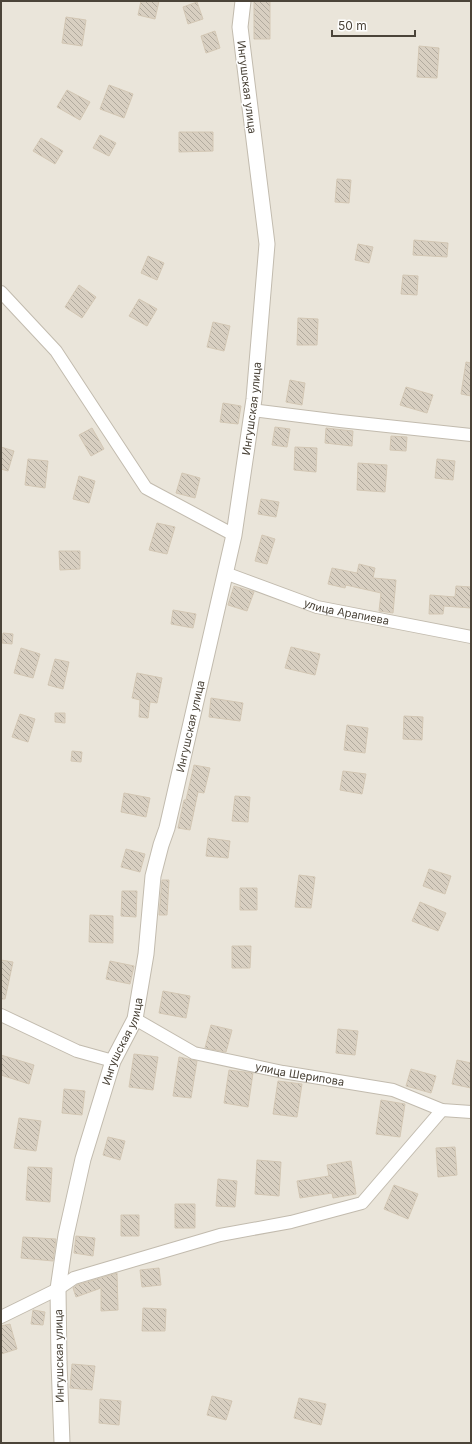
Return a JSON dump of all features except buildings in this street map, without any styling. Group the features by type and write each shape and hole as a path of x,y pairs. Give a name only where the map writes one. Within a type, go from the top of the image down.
{"street":[{"name":"Ингушская улица","path":"62,1443 58,1289 66,1235 83,1159 113,1061 135,1019 146,954 153,876 167,828 234,535 252,410 268,244 240,27 243,1"},
{"path":"1,292 56,351 146,488 234,535"},
{"path":"252,410 471,435"},
{"name":"улица Арапиева","path":"225,573 317,607 471,637"},
{"path":"1,1015 77,1051 113,1061"},
{"name":"улица Шерипова","path":"135,1019 194,1052 283,1072 393,1090 442,1110 471,1112"},
{"path":"1,1317 58,1289 74,1278 220,1235 291,1222 362,1203 442,1110"}],"shaded area":[{"path":"1,1 471,1 471,1443 1,1443"}]}
